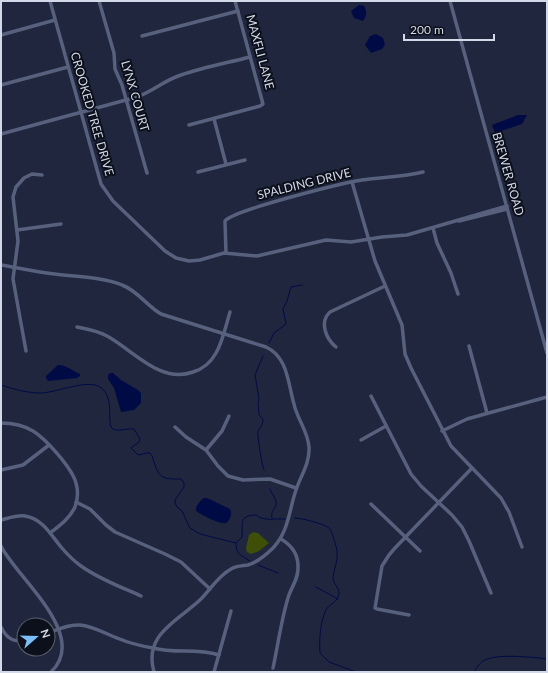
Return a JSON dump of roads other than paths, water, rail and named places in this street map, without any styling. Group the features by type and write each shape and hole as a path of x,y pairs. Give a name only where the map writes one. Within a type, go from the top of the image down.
{"street":[{"name":"CROOKED TREE DRIVE","path":"50,1 80,112 99,178 104,190 113,201 170,255 184,261 200,260 226,253 257,256 326,240 351,242 407,235 450,223 465,217 507,207"},
{"name":"LYNX COURT","path":"99,1 114,54 115,69 127,100 147,173"},
{"name":"MAXFLI LANE","path":"189,125 263,104 235,1"},
{"name":"BREWER ROAD","path":"450,1 547,353"},
{"path":"142,36 238,11"},
{"path":"1,35 55,20"},
{"path":"1,134 127,100 182,75 250,57"},
{"path":"1,85 68,66"},
{"path":"214,118 226,164"},
{"path":"198,172 245,160"},
{"name":"SPALDING DRIVE","path":"226,253 226,218 260,206 352,182 407,176 423,172"},
{"path":"26,351 13,286 18,245 18,230 13,202 16,187 20,181 28,175 42,175"},
{"path":"352,182 375,261 402,325 407,360 453,450 501,498 509,512 522,547"},
{"path":"18,230 61,224"},
{"path":"433,228 437,243 451,273 458,294"},
{"path":"1,265 117,283 132,290 151,308 161,314 269,349 277,355 284,365 292,392 294,407 306,432 309,446 307,466 296,488 287,527 281,539 263,556 250,564 231,569 222,576 196,603 164,629 157,638 153,648 151,660 154,672"},
{"path":"336,347 330,341 325,329 324,322 326,315 385,286"},
{"path":"78,327 104,334 160,370 175,374 192,372 206,365 217,352 230,312"},
{"path":"469,346 487,413"},
{"path":"371,396 411,474 462,527 491,593"},
{"path":"442,431 461,421 547,397"},
{"path":"206,450 222,431 229,416"},
{"path":"1,423 23,426 39,435 69,469 74,478 77,491 73,511 68,518 50,533"},
{"path":"175,426 186,437 206,450 228,476 242,480 270,479 296,488"},
{"path":"361,440 386,426"},
{"path":"1,470 24,464 49,445"},
{"path":"409,615 377,610 375,606 382,566 389,554 472,468"},
{"path":"76,502 90,509 106,525 116,532 181,562 210,588"},
{"path":"371,504 420,551"},
{"path":"1,520 15,517 28,517 40,522 68,555 87,570 96,576 141,596"},
{"path":"273,668 287,600 296,580 298,569 297,558 294,551 289,544 281,539"},
{"path":"1,546 46,606 58,629 61,644 60,655 57,665 51,672"},
{"path":"214,672 231,611"},
{"path":"58,629 74,625 85,626 125,641 153,648 173,652 200,651 219,655"},
{"path":"1,627 9,638 16,641"}],"waterway":[{"path":"269,343 274,333 286,323 283,309 291,287 302,285"},
{"path":"263,356 255,375 259,399 259,415 263,419 258,433 264,470"},
{"path":"1,385 35,393 85,385 98,386 104,390 109,403 110,422 113,429 134,429 140,439 139,442 131,448 138,455 150,453 159,474 168,479 181,479 184,483 184,487 175,500 175,503 182,511 190,528 200,534 236,543 242,537 242,524 246,517 256,515 266,519 285,519"},
{"path":"270,489 276,502 276,506 272,513 272,518"},
{"path":"295,518 324,525 328,527 332,533 337,555 333,579 339,594 337,599 327,608 322,620 320,632 320,653 329,662 356,672"},
{"path":"236,543 238,552 250,561"},
{"path":"258,565 278,573"},
{"path":"316,587 338,599"},
{"path":"474,672 483,661 493,657 517,656 547,659"}]}
